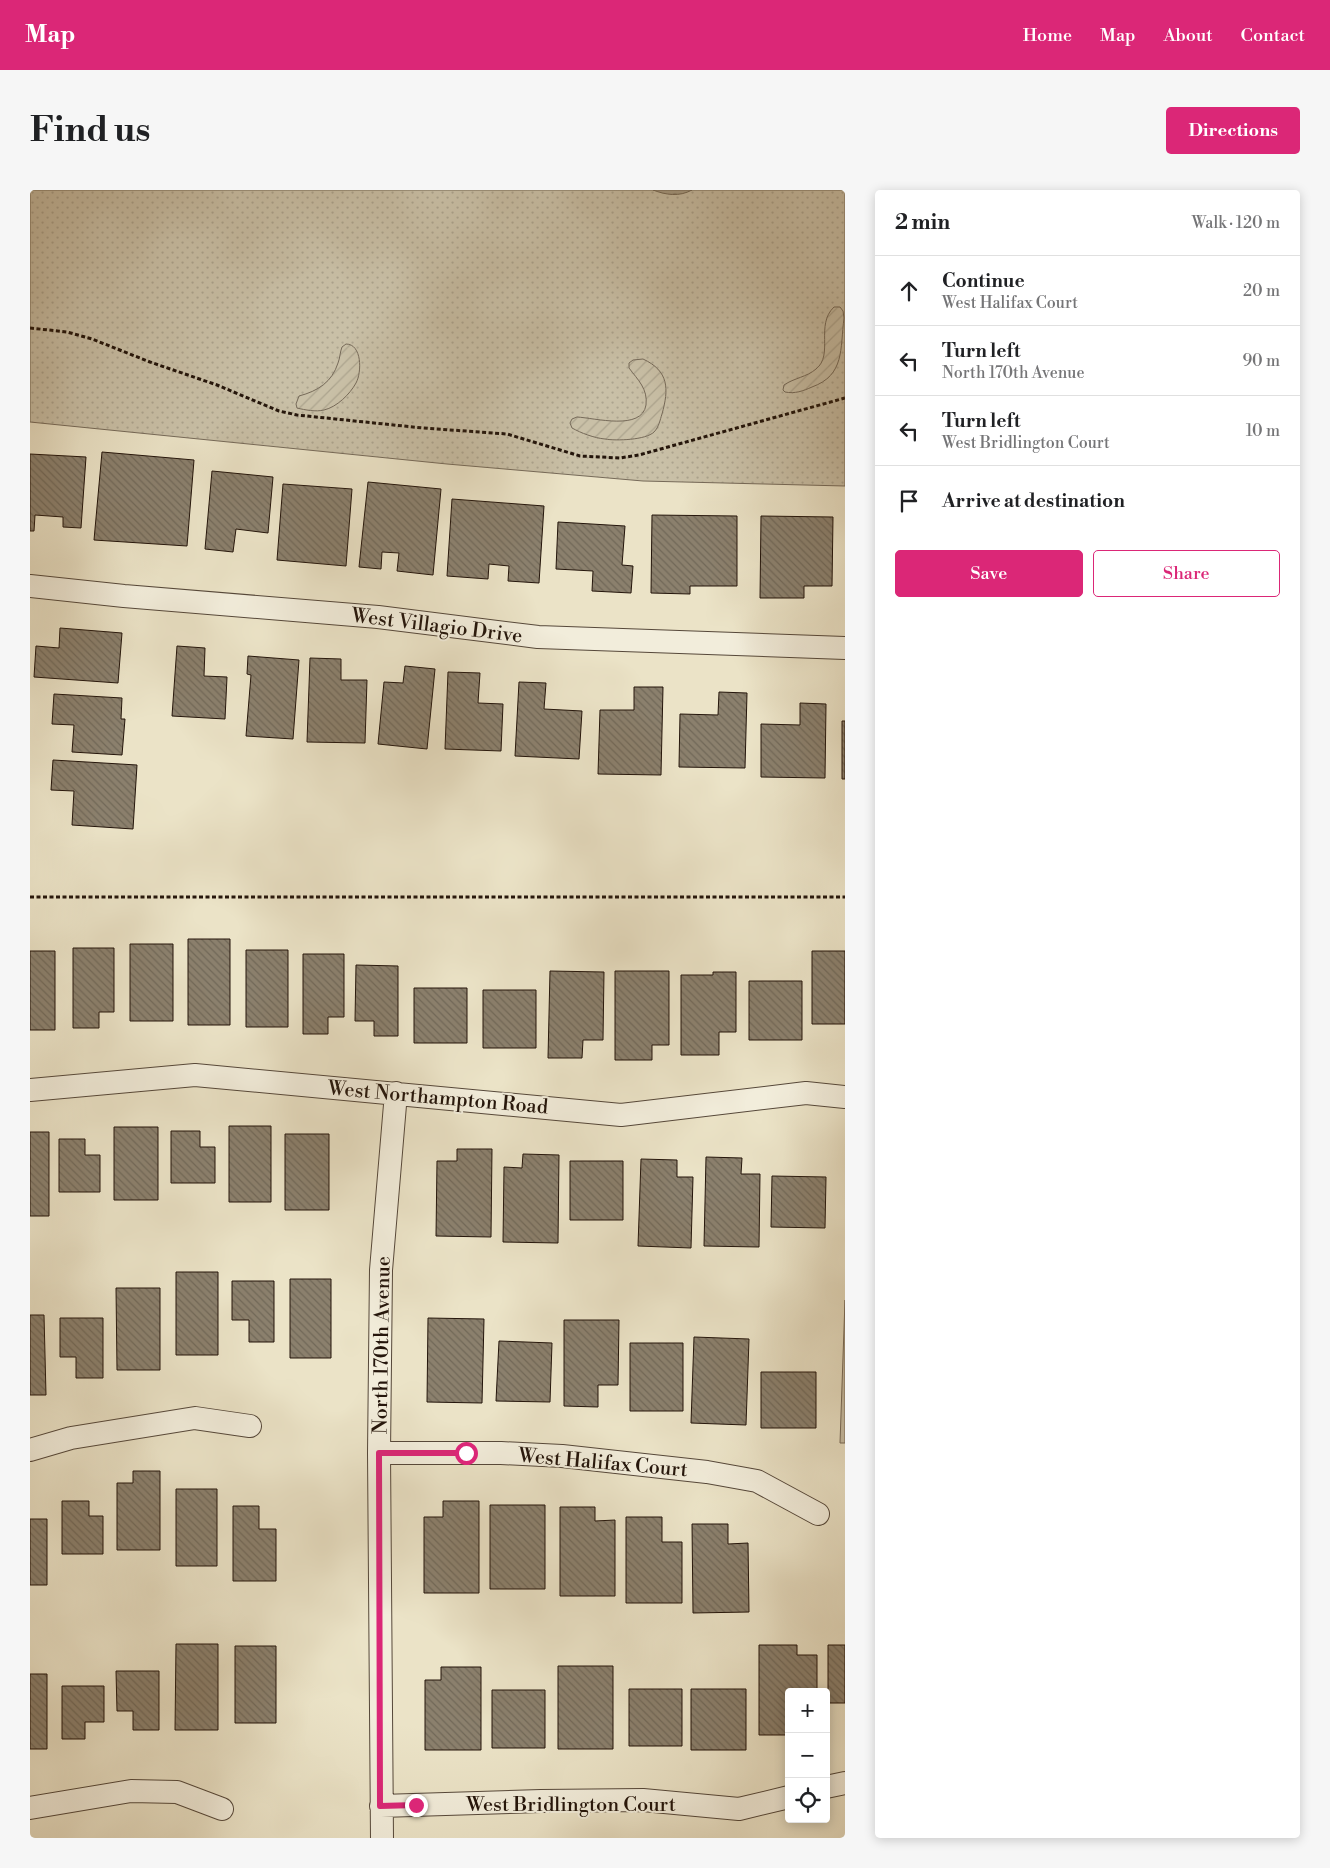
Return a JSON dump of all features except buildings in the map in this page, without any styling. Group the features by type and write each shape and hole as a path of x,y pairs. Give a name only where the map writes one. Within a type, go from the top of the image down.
{"street":[{"name":"West Villagio Drive","path":"30,586 124,596 378,617 538,637 845,648"},
{"name":"West Northampton Road","path":"30,1090 195,1075 621,1115 806,1093 845,1097"},
{"name":"North 170th Avenue","path":"382,1838 380,1806 379,1453 381,1270 396,1093"},
{"path":"30,1450 71,1438 195,1418 250,1426"},
{"name":"West Halifax Court","path":"379,1453 501,1453 562,1456 707,1472 758,1481 818,1514"},
{"path":"830,1786 845,1783"},
{"path":"30,1808 131,1791 177,1792 222,1810"},
{"name":"West Bridlington Court","path":"380,1806 643,1800 739,1810 785,1798"}],"path":[{"path":"30,328 67,332 92,339 150,362 217,385 279,411 297,415 423,428 507,434 580,456 600,458 620,458 639,455 845,398"},
{"path":"30,897 845,897"}],"shaded area":[{"path":"30,190 845,190 845,486 643,481 447,464 30,422"},
{"path":"834,307 840,307 844,318 841,350 836,368 823,382 799,392 785,392 783,390 784,385 812,372 821,363 825,348 826,322"},
{"path":"346,344 351,345 358,353 360,366 356,383 350,391 343,400 324,410 314,411 297,408 296,404 299,396 323,385 332,375 338,363 342,347"},
{"path":"643,359 658,369 665,382 666,397 659,423 654,432 645,437 610,440 592,436 572,428 570,423 572,419 577,417 617,421 636,418 643,413 646,405 645,394 642,385 629,368 629,363 633,360"},
{"path":"845,1300 845,1443 840,1443"}],"water":[{"path":"653,190 692,190 682,194 672,194"}],"route":[{"path":"416,1805 380,1806 379,1453 466,1453"}]}
